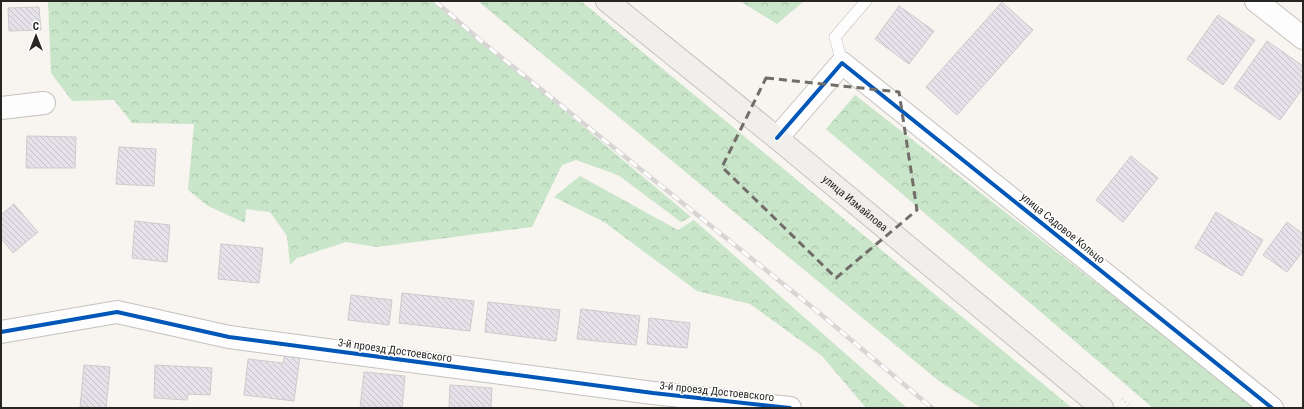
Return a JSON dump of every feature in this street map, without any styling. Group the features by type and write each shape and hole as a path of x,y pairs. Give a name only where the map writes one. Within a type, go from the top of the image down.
{"main road":[{"name":"улица Измайлова","path":"607,1 776,138 1102,408"}],"street":[{"path":"1256,1 1303,38"},
{"path":"776,138 842,63"},
{"name":"улица Садовое Кольцо","path":"842,63 1272,408"},
{"path":"1,108 44,103"},
{"name":"3-й проезд Достоевского","path":"1,332 117,312 230,337 653,393 790,408"}],"lane":[{"path":"842,63 835,37 866,1"}],"highlighted area":[{"path":"766,78 899,92 917,210 836,278 722,167"}],"green space":[{"path":"48,1 433,1 691,217 681,222 618,175 576,160 562,165 532,227 377,247 346,242 297,258 290,265 287,236 270,212 246,209 245,223 208,206 188,190 194,124 132,123 114,100 72,101 51,73"},
{"path":"478,1 581,1 1072,408 981,408 939,381"},
{"path":"740,1 804,1 777,24"},
{"path":"855,95 1257,408 1153,408 826,129"},
{"path":"580,176 678,230 694,220 907,408 866,408 822,356 750,304 697,291 604,222 554,197"}],"building":[{"path":"1002,2 1033,30 957,115 926,87"},
{"path":"899,6 934,31 909,64 875,39"},
{"path":"39,7 41,30 9,31 8,8"},
{"path":"1218,15 1255,40 1223,85 1187,59"},
{"path":"1267,41 1303,66 1303,88 1280,120 1234,88"},
{"path":"27,136 76,137 75,168 26,168"},
{"path":"119,147 156,149 154,186 116,184"},
{"path":"1131,156 1158,178 1123,222 1096,200"},
{"path":"14,204 38,232 13,253 1,238 1,215"},
{"path":"1216,212 1263,240 1242,276 1195,248"},
{"path":"135,221 170,225 167,262 132,258"},
{"path":"1287,222 1303,234 1303,251 1287,272 1263,255"},
{"path":"221,244 263,248 259,283 218,279"},
{"path":"402,293 474,301 470,331 399,323"},
{"path":"351,295 392,300 389,325 348,320"},
{"path":"488,302 560,310 556,341 485,332"},
{"path":"581,309 640,316 636,345 577,339"},
{"path":"649,318 690,323 687,348 647,344"},
{"path":"285,354 300,356 294,401 244,395 248,359 283,363"},
{"path":"84,365 110,367 106,408 80,407"},
{"path":"155,365 212,368 210,395 188,394 187,400 154,398"},
{"path":"364,372 405,376 402,408 360,408"},
{"path":"450,385 492,388 491,408 449,408"}],"railway":[{"path":"435,1 481,41 818,312 932,408"}],"cycle path":[{"path":"777,138 842,63 1272,408"},
{"path":"1,332 117,312 229,337 653,393 790,408"}]}
